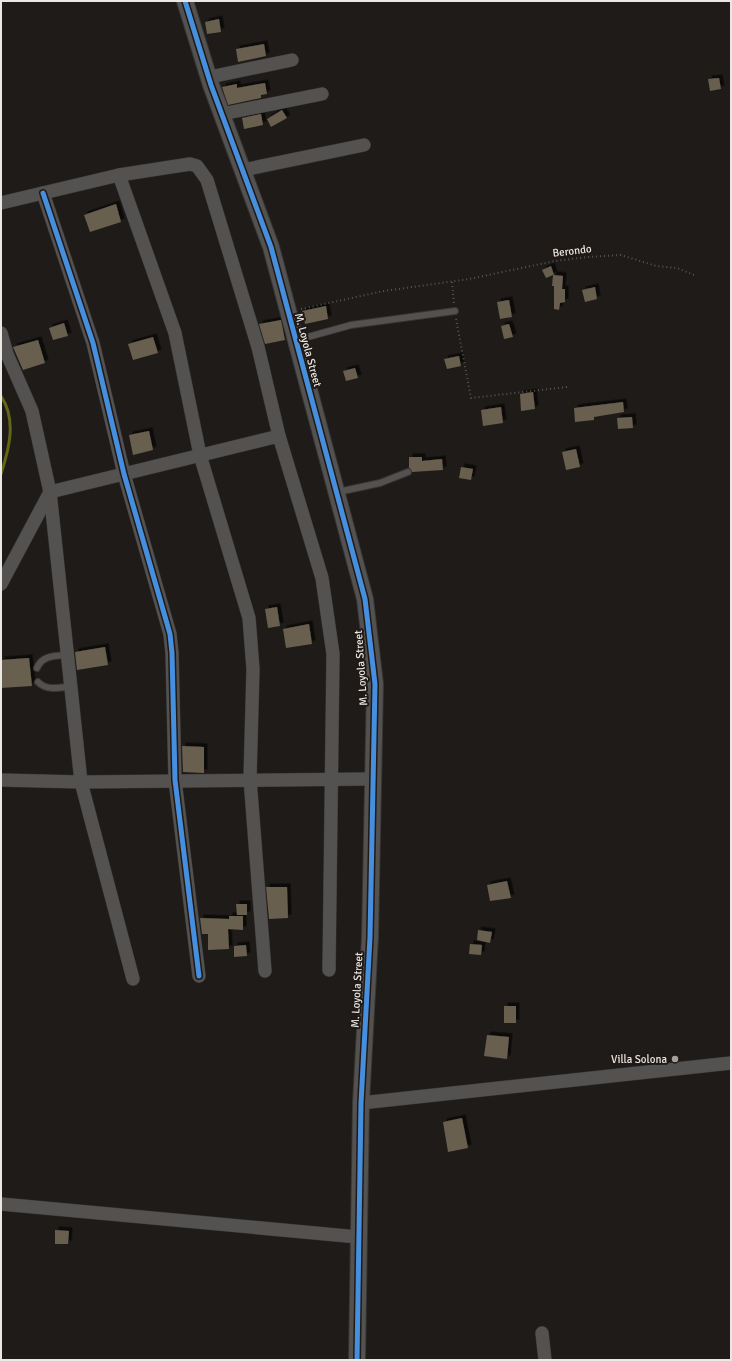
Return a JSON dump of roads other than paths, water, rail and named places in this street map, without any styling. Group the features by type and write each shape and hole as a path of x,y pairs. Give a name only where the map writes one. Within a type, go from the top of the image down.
{"street":[{"name":"M. Loyola Street","path":"185,1 222,114 271,247 365,599 375,684 370,937 361,1103 357,1360"},
{"path":"210,78 292,60"},
{"path":"222,114 322,94"},
{"path":"243,170 364,146"},
{"path":"1,203 118,175 190,164 197,166 207,180 258,346 279,436 322,578 333,654 329,970"},
{"path":"118,175 175,333 200,455 249,618 252,668 250,779 265,971"},
{"path":"43,194 93,343 124,474 170,634 172,653 175,780 199,976"},
{"path":"1,333 7,354 32,411 50,492 81,782 133,979"},
{"path":"1,584 50,492 279,436"},
{"path":"1,780 81,782 250,779 367,779"},
{"path":"361,1103 731,1063"},
{"path":"1,1204 358,1237"},
{"path":"542,1333 544,1360"}],"lane":[{"path":"295,340 352,325 455,311"},
{"path":"336,492 380,483 408,472"},
{"path":"37,668 39,662 43,659 67,655"},
{"path":"38,682 43,686 52,688 71,686"}],"waterway":[{"path":"1,396 6,405 10,425 9,445 1,474"}],"place":[{"name":"Villa Solona","path":"675,1059"}]}
